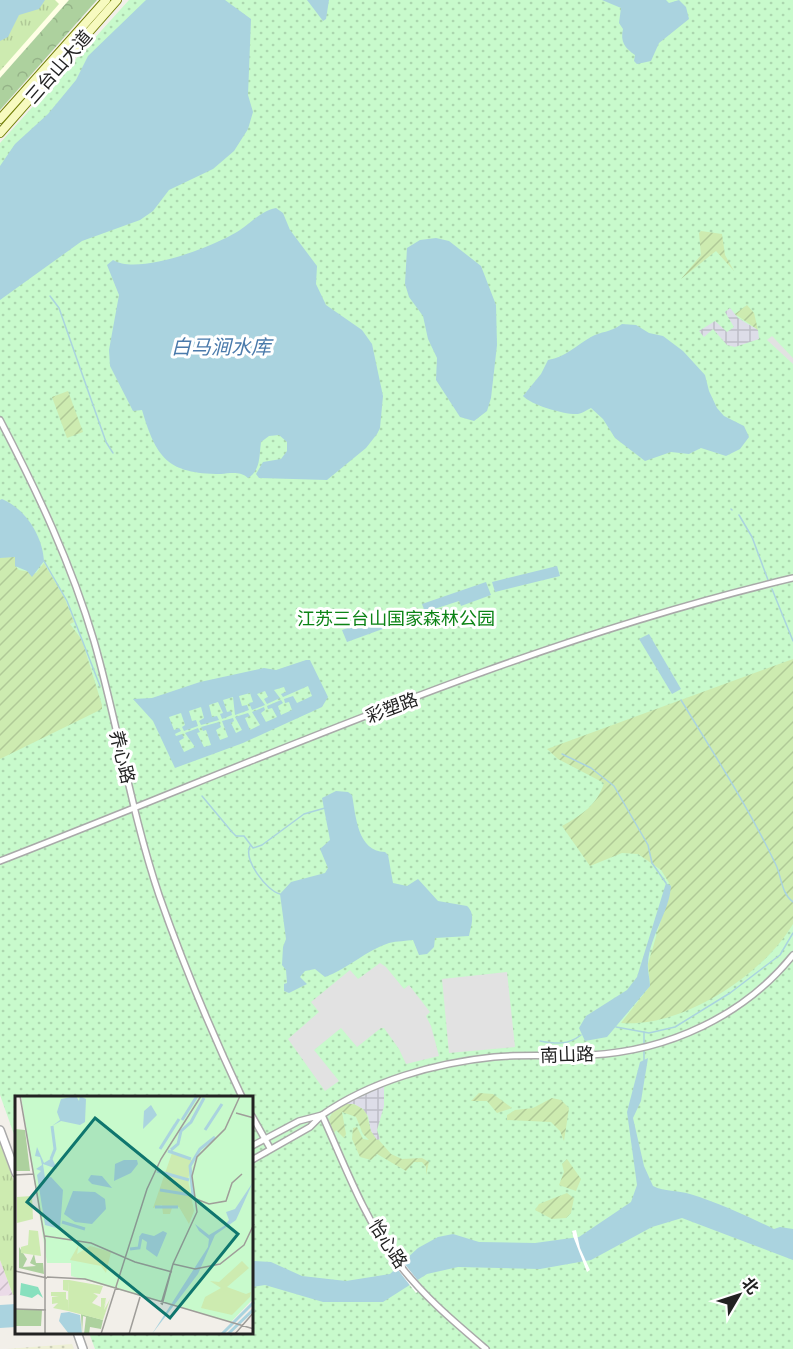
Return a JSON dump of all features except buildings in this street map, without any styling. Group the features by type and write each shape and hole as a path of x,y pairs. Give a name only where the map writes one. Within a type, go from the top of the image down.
{"main road":[{"name":"三台山大道","path":"0,119 106,0"},
{"name":"三台山大道","path":"0,133 117,0"}],"street":[{"name":"养心路","path":"0,420 65,552 94,640 135,809 163,905 192,983 242,1096"},
{"name":"彩塑路","path":"0,861 419,697 542,652 631,622 793,578"},
{"name":"南山路","path":"254,1159 310,1127 322,1115 340,1103 424,1069 494,1057 592,1055 655,1045 727,1015 758,991 793,955"},
{"name":"南山路","path":"254,1145 299,1121 322,1115"},
{"name":"怡心路","path":"322,1115 362,1204 396,1259 420,1289 486,1349"},
{"path":"254,1120 270,1148"},
{"path":"0,1130 15,1170"},
{"path":"78,1334 83,1349"}],"shaded area":[{"path":"0,0 69,0 0,78"},
{"path":"730,308 738,318 758,330 759,339 735,347 727,345 713,329 704,337 699,331 715,321 727,332 734,327 725,312"},
{"path":"772,336 793,358 793,364 767,340"},
{"path":"380,963 404,989 409,985 430,1012 426,1016 439,1056 406,1064 399,1049 384,1028 357,1047 341,1028 314,1050 339,1081 325,1091 288,1039 319,1012 311,1002 350,970 358,979"},
{"path":"507,972 515,1047 449,1053 442,979"},
{"path":"384,1086 384,1106 377,1130 380,1139 377,1140 363,1109 354,1104 345,1104"},
{"path":"0,1260 13,1295 0,1296"},
{"path":"72,1344 74,1349 6,1349"}],"green space":[{"path":"0,0 55,0 59,4 0,71"},
{"path":"69,0 97,0 0,110 0,78"},
{"name":"江苏三台山国家森林公园","path":"129,0 793,0 793,1349 95,1349 89,1334 254,1334 254,1096 15,1096 15,1137 0,1095 0,143"},
{"path":"701,231 722,234 725,255 734,271 716,251 681,279 701,255 699,233"},
{"path":"747,305 754,313 758,330 735,314"},
{"path":"68,391 83,432 67,438 52,397"},
{"path":"15,557 15,566 19,570 36,573 44,563 65,599 74,622 70,624 82,640 102,709 0,759 0,558"},
{"path":"793,659 793,924 762,962 718,995 694,1008 669,1017 645,1022 621,1023 650,986 648,964 671,886 661,870 638,854 622,853 590,866 562,826 588,809 604,783 558,759 547,749"},
{"path":"479,1093 493,1094 512,1108 497,1113 487,1101 471,1101"},
{"path":"552,1098 561,1100 569,1108 564,1141 560,1131 551,1122 507,1120 507,1115 515,1110 533,1108"},
{"path":"349,1103 359,1106 366,1112 371,1131 391,1154 402,1159 422,1158 429,1162 426,1175 426,1167 422,1162 414,1162 406,1171 377,1154 371,1160 360,1157 352,1139 353,1128 357,1127 363,1139 369,1140 363,1134 356,1117 342,1112 346,1134 344,1138 336,1130 334,1133 330,1117 336,1109"},
{"path":"0,1143 15,1184 15,1295 13,1295 0,1260"},
{"path":"567,1159 581,1179 576,1191 559,1185 564,1172 562,1164"},
{"path":"567,1193 574,1198 571,1213 566,1218 552,1219 535,1210 539,1204"}],"water":[{"path":"0,0 45,0 39,9 19,15 8,37 0,41"},
{"path":"146,0 225,0 251,19 248,95 253,112 248,129 234,151 213,169 169,190 153,211 140,220 82,241 0,300 0,166 15,144 48,114 76,80 88,56"},
{"path":"307,0 329,0 326,19 323,21"},
{"path":"602,0 666,0 669,3 679,0 686,7 689,19 659,43 651,61 637,64 634,61 635,55 623,41 623,29 619,23 621,8"},
{"name":"白马涧水库","path":"276,208 283,213 290,230 317,266 316,284 326,305 362,330 372,344 383,396 380,428 366,448 327,480 259,478 256,474 263,462 281,459 287,451 287,442 279,435 269,436 261,442 257,467 248,478 239,473 188,471 166,460 159,451 142,410 133,411 110,366 109,350 119,295 107,265 113,260 125,264 158,262 196,251 229,237 261,214"},
{"path":"436,238 449,241 481,266 496,305 497,345 491,398 487,411 474,421 460,417 436,380 437,358 428,339 423,316 409,297 405,284 407,248 420,240"},
{"path":"622,324 636,325 649,333 663,336 683,351 705,375 717,408 724,416 744,426 749,437 740,449 726,456 701,448 689,454 671,452 645,461 615,438 603,419 591,408 578,414 565,413 540,406 523,396 541,374 548,360 570,351 591,337"},
{"path":"2,499 19,510 37,533 44,561 32,577 27,571 15,566 15,557 0,558 0,500"},
{"path":"557,566 560,576 495,592 492,582"},
{"path":"486,582 491,595 461,606 459,601 425,612 422,604"},
{"path":"383,615 388,627 347,642 342,630"},
{"path":"649,634 681,689 672,694 639,639"},
{"path":"310,660 328,697 322,707 243,743 175,768 153,721 133,699 152,698 200,682 264,668 276,670","holes":["308,686 312,696 297,703 293,696 284,699 285,703 289,702 292,710 281,715 278,706 283,703 281,700 267,706 268,709 272,708 277,717 266,722 261,713 265,710 264,707 252,712 260,725 250,730 245,718 250,716 248,713 235,717 242,730 236,733 231,723 234,721 233,718 222,721 228,737 220,740 216,730 221,727 219,722 201,727 203,731 206,730 211,745 204,747 197,733 200,732 198,728 185,733 195,747 184,752 179,741 184,738 182,734 176,736 175,734 181,731 179,728 174,730 169,717 181,713 185,725 182,727 184,731 198,726 196,720 192,721 189,711 201,707 204,718 199,721 201,725 219,720 217,716 212,717 209,705 218,702 223,713 220,714 222,719 232,715 231,711 227,712 223,700 233,697 235,715 249,710 247,705 242,706 239,696 250,693 253,702 249,703 252,710 265,705 257,694 265,691 268,697 264,699 267,704 280,698 274,690 284,687 286,692 281,694 283,697"]},
{"path":"336,791 348,792 352,795 363,839 369,846 388,855 393,883 407,886 418,879 438,901 467,906 472,916 472,924 469,936 435,938 434,947 427,954 419,955 413,940 389,943 325,977 315,969 305,971 300,977 307,984 289,993 284,991 284,984 287,983 286,970 282,965 286,939 280,894 291,882 325,873 328,868 320,849 330,840 322,798"},
{"path":"666,883 671,886 670,896 649,953 650,986 607,1037 585,1041 579,1028 586,1016 627,990 637,977"},
{"path":"648,1058 641,1101 633,1118 644,1166 653,1186 701,1198 774,1229 780,1227 793,1229 793,1260 682,1218 652,1227 591,1260 540,1269 458,1267 427,1274 383,1302 323,1302 265,1285 254,1287 254,1261 271,1262 302,1276 346,1281 390,1274 418,1248 438,1237 453,1234 479,1242 535,1243 579,1237 631,1202 637,1185 627,1112 640,1062"},
{"path":"15,1304 15,1327 0,1328 0,1305"}],"pier":[{"path":"576,1230 580,1248 590,1270 587,1272 573,1236 572,1231"},
{"path":"399,1257 423,1287 416,1293 392,1262"}],"waterway":[{"path":"50,296 59,308 106,442 113,453"},
{"path":"739,515 752,537 768,580"},
{"path":"44,561 67,601 100,686"},
{"path":"772,589 793,641"},
{"path":"681,700 731,781 776,865 784,890 793,902"},
{"path":"562,754 591,768 614,786 648,845 652,863 666,883"},
{"path":"202,796 232,832 236,836 244,836 253,848 262,845 304,814 325,808"},
{"path":"250,846 249,852 253,867 263,881 280,894"},
{"path":"616,1027 649,1033 675,1027 730,993 780,955 793,933"},
{"path":"644,1032 644,1044"},
{"path":"540,1041 562,1043 581,1035"},
{"path":"644,1049 644,1060"}]}
